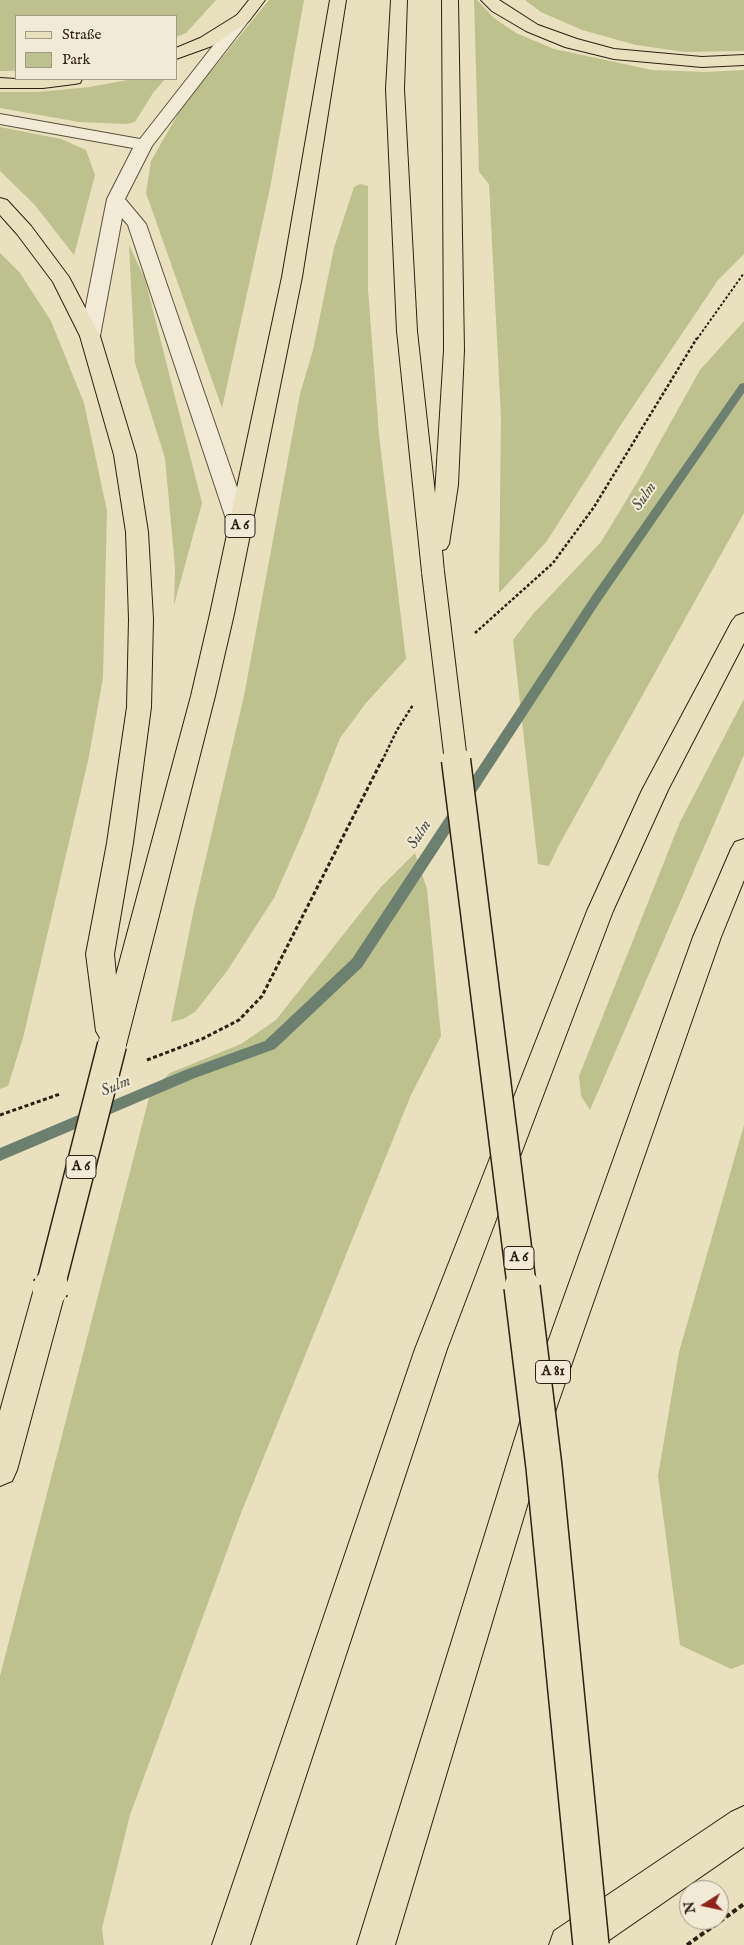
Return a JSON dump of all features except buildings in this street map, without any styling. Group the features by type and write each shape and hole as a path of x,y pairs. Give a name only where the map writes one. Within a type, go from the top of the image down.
{"main road":[{"path":"178,53 206,42 242,18 257,0"},
{"name":"A 6","path":"0,1470 50,1289 203,696 292,277 338,0"},
{"name":"A 6","path":"399,0 395,89 398,163 408,331 422,485 544,1466 591,1945"},
{"path":"434,572 447,485 454,350 450,0"},
{"path":"490,0 498,8 532,28 571,43 614,54 702,62 744,60"},
{"path":"0,83 43,83 66,80"},
{"path":"0,204 24,230 62,281 90,336 125,455 137,532 141,619 139,707 120,843 100,954 112,1045"},
{"path":"233,1939 431,1349 600,911 655,790 744,621"},
{"name":"A 81","path":"376,1945 541,1406 707,937 744,849"},
{"path":"568,1945 744,1825"}],"lane":[{"path":"90,336 116,199 144,145 242,18"},
{"path":"0,119 144,145"},
{"path":"116,199 137,224 240,528"}],"path":[{"path":"472,636 553,563 559,555 594,507 704,325 744,273"},
{"path":"147,1060 202,1039 239,1020 262,996 397,730 417,699"},
{"path":"0,1115 65,1092"},
{"path":"687,1945 744,1904"}],"green space":[{"path":"0,0 216,0 186,33 178,36 178,15 15,15 15,71 0,71"},
{"path":"269,0 304,0 270,188 222,408 146,193 151,161 182,107"},
{"path":"474,0 477,0 494,18 516,33 554,49 652,70 705,72 744,70 744,254 718,280 620,426 547,541 499,593 501,417 489,184 479,172"},
{"path":"525,0 744,0 744,51 684,52 636,45 582,30 541,12"},
{"path":"128,80 164,80 153,93 135,122 127,124 79,122 0,108 0,92 38,92 90,87"},
{"path":"0,127 61,139 86,150 95,175 74,255 34,204 0,171"},
{"path":"360,184 368,186 368,289 379,435 406,659 366,703 340,738 304,830 274,898 227,971 195,1012 183,1019 171,1022 195,904 244,696 300,394 313,350 334,248 354,187"},
{"path":"129,245 145,279 202,503 174,605 175,567 165,458 135,363"},
{"path":"0,253 20,273 51,321 84,403 107,511 103,678 88,761 23,1038 8,1086 0,1089"},
{"path":"744,321 744,513 549,866 538,864 513,640 533,614 601,542 638,481 700,370"},
{"path":"744,699 744,755 590,1110 581,1096 579,1076 680,822"},
{"path":"415,853 427,889 441,1036 411,1095 241,1513 130,1815 102,1928 104,1945 0,1945 0,1676 151,1090 170,1073 241,1044 276,1020 380,888"},
{"path":"744,1125 744,1664 731,1669 680,1645 658,1476 679,1352"}],"waterway":[{"name":"Sulm","path":"0,1155 190,1074 270,1045 357,963 596,599 744,386"}]}
